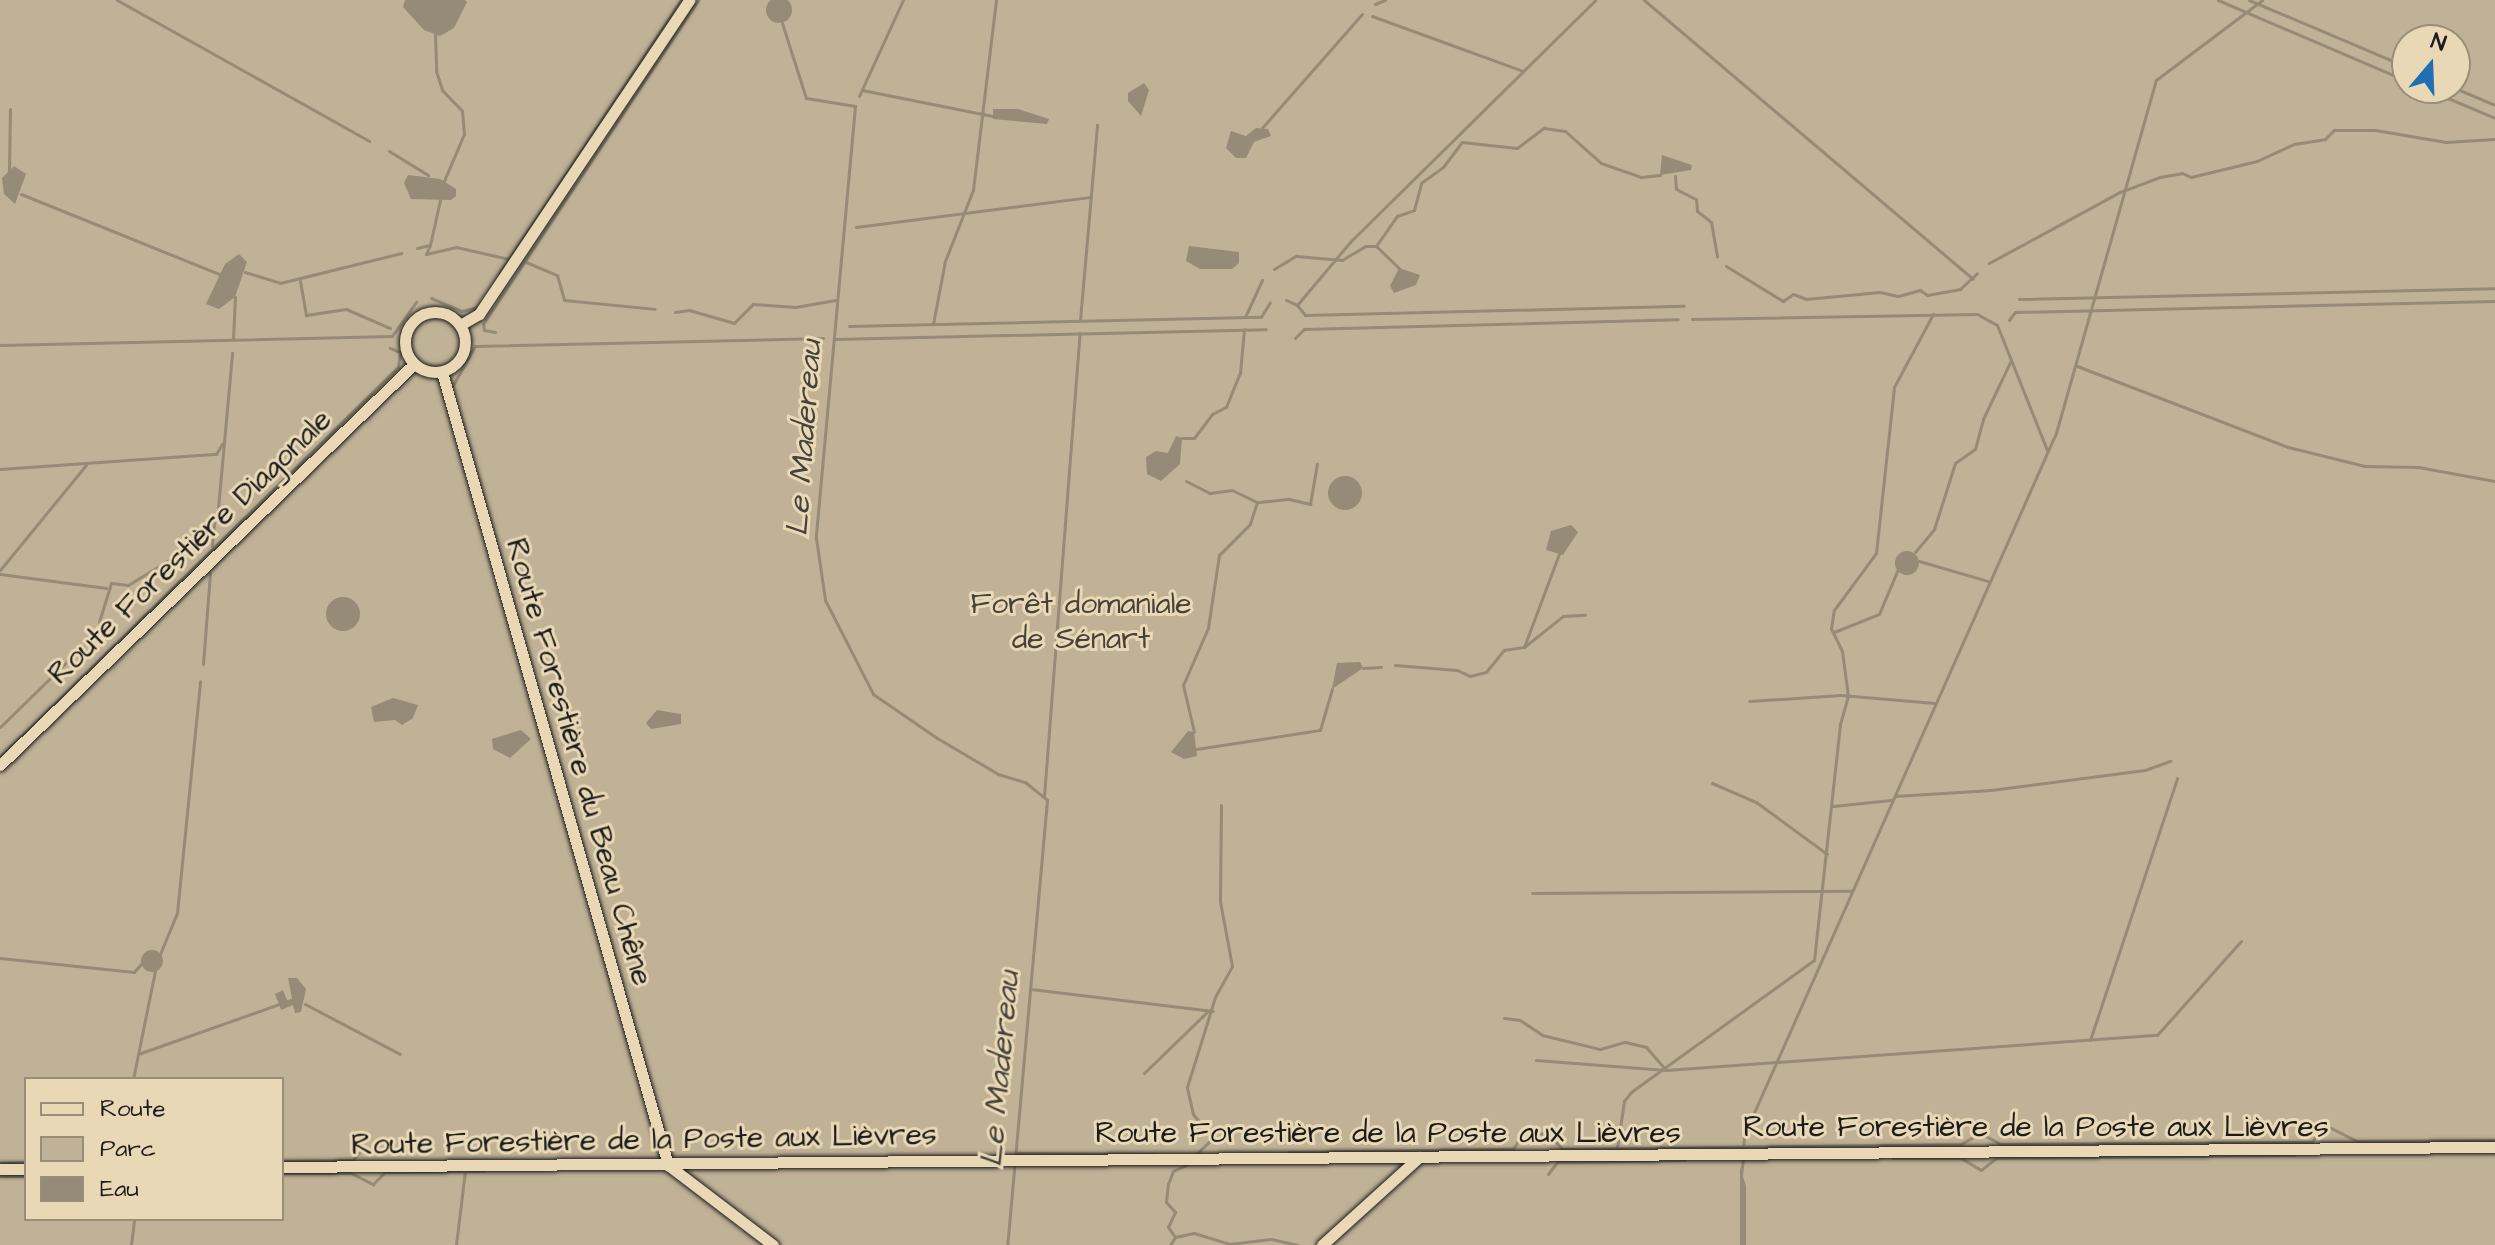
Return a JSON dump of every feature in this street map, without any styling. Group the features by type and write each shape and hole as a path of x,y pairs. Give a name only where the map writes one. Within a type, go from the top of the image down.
{"street":[{"path":"460,325 479,314 689,0"},
{"path":"441,313 460,325 465,340 460,357 442,372 414,364 405,338 418,317 441,313"},
{"name":"Route Forestière Diagonale","path":"0,765 414,364"},
{"name":"Route Forestière du Beau Chêne","path":"442,372 668,1165"},
{"name":"Route Forestière de la Poste aux Lièvres","path":"284,1167 2495,1147"},
{"path":"1322,1245 1419,1157"},
{"path":"668,1165 773,1245"},
{"path":"0,1169 24,1169"}],"green space":[{"name":"Forêt domaniale de Sénart","path":"0,0 2495,0 2495,1245 0,1245"}],"water":[{"path":"773,-1 785,-1 791,5 791,15 784,22 774,22 767,15 767,5"},
{"path":"405,0 467,2 454,28 440,36 424,30 403,7"},
{"path":"1144,83 1149,90 1141,116 1128,101 1128,93"},
{"path":"993,109 1018,109 1049,119 1047,124 993,119"},
{"path":"1256,128 1268,129 1271,136 1254,142 1246,158 1236,158 1226,148 1231,131 1246,136"},
{"path":"1662,155 1692,165 1691,170 1660,175"},
{"path":"14,166 26,174 15,204 4,194 2,178"},
{"path":"408,175 440,179 456,189 456,196 451,200 411,199 404,183"},
{"path":"1189,246 1239,252 1239,263 1232,269 1200,269 1186,261"},
{"path":"239,254 247,262 235,297 219,309 206,304 225,264"},
{"path":"1399,268 1420,275 1416,285 1394,293 1390,286"},
{"path":"1176,436 1182,438 1180,464 1161,481 1147,474 1146,457 1156,451 1168,453"},
{"path":"1345,476 1357,481 1362,493 1357,505 1345,510 1333,505 1328,493 1333,481"},
{"path":"1571,525 1578,532 1563,555 1546,550 1551,531"},
{"path":"1907,551 1915,555 1919,563 1915,571 1907,575 1899,571 1895,563 1899,555"},
{"path":"343,597 355,602 360,614 355,626 343,631 331,626 326,614 331,602"},
{"path":"1360,662 1363,668 1332,689 1337,663"},
{"path":"393,698 418,705 413,718 402,725 395,720 374,722 371,707"},
{"path":"657,710 681,714 681,724 651,729 646,723"},
{"path":"521,730 531,739 510,758 493,749 492,739"},
{"path":"1188,731 1194,732 1197,756 1184,759 1171,752"},
{"path":"148,950 156,950 163,961 156,972 148,972 141,965 141,957"},
{"path":"288,978 297,978 306,989 301,1012 295,1013 293,1005 281,1010 275,994 283,990 287,1000 292,999"},
{"path":"1740,1167 1746,1186 1746,1245 1740,1245"}],"waterway":[{"path":"117,0 369,141"},
{"path":"499,274 681,0"},
{"path":"495,332 484,330 483,324 698,0"},
{"path":"859,96 903,0"},
{"path":"933,324 945,261 973,190 996,0"},
{"path":"1375,4 1385,0"},
{"path":"1286,300 1297,305 1350,242 1595,0"},
{"path":"1644,0 1973,279"},
{"path":"2218,0 2391,74"},
{"path":"2249,0 2391,60"},
{"path":"1743,1151 1744,1135 2056,433 2156,80 2262,0"},
{"path":"1261,129 1362,14"},
{"path":"1372,16 1523,71"},
{"name":"Le Madereau","path":"782,23 806,98 855,106 816,538 825,600 873,694 937,738 998,774 1025,782 1047,800 1007,1245"},
{"path":"435,34 436,71 442,90 462,111 464,134 444,181"},
{"path":"862,90 992,116"},
{"path":"2471,95 2495,105"},
{"path":"2462,104 2495,118"},
{"path":"9,171 10,109"},
{"path":"1080,320 1097,125"},
{"path":"1274,269 1296,256 1342,260 1365,246 1376,246 1397,216 1414,210 1421,183 1443,167 1462,142 1517,148 1544,128 1565,131 1601,163 1641,177 1660,175"},
{"path":"1989,263 2120,192 2160,177 2182,173 2191,177 2257,161 2294,144 2325,139 2334,130 2375,130 2446,142 2495,139"},
{"path":"389,151 428,175"},
{"path":"1675,176 1676,189 1696,199 1697,211 1711,222 1717,256"},
{"path":"21,194 219,274"},
{"path":"856,227 1091,197"},
{"path":"417,248 430,245 440,200"},
{"path":"430,245 426,254 456,247 509,259"},
{"path":"1376,246 1399,268"},
{"path":"245,272 280,283 401,253"},
{"path":"526,262 557,275 564,300 655,309"},
{"path":"1726,266 1783,301 1793,294 1806,299 1880,292 1898,296 1920,290 1927,295 1960,289 1977,273"},
{"path":"1245,317 1262,280"},
{"path":"300,281 306,315 346,309 390,328"},
{"path":"2019,299 2495,288"},
{"path":"233,339 235,297"},
{"path":"431,298 461,311 478,307"},
{"path":"675,312 689,310 734,323 753,304 795,307 835,300"},
{"path":"2009,320 2015,312 2495,301"},
{"path":"0,345 392,336 416,302"},
{"path":"849,326 1261,317 1270,302"},
{"path":"1297,305 1305,315 1684,306"},
{"path":"1617,1148 1624,1101 1631,1092 1814,960 1840,724 1848,696 1842,651 1831,628 1834,610 1876,553 1894,387 1933,314"},
{"path":"1692,319 1977,314 1997,325 2047,450"},
{"path":"1295,338 1304,329 1678,319"},
{"path":"1182,438 1194,438 1212,414 1226,407 1240,373 1244,329"},
{"path":"834,339 1266,329"},
{"path":"1044,796 1080,333"},
{"path":"453,385 475,346 823,338"},
{"path":"0,757 398,367 400,352 390,348"},
{"path":"99,622 111,583 128,585 177,555 217,519 232,353"},
{"path":"1915,552 1934,529 1955,463 1975,449 1983,419 2011,360"},
{"path":"2077,366 2288,447 2365,466 2418,467 2495,481"},
{"path":"0,469 216,454 222,444"},
{"path":"1259,502 1289,499 1310,504 1317,464"},
{"path":"0,570 86,465"},
{"path":"1186,481 1210,493 1232,490 1257,502 1250,524 1219,555 1208,628 1183,685 1194,732"},
{"path":"212,546 214,522"},
{"path":"1395,665 1457,670 1470,676 1486,672 1504,650 1524,647 1559,554"},
{"path":"1919,561 1988,581"},
{"path":"1834,632 1879,614 1898,569"},
{"path":"203,664 210,573"},
{"path":"0,574 106,588"},
{"path":"1524,647 1563,616 1585,615"},
{"path":"0,727 83,646"},
{"path":"1363,668 1381,667"},
{"path":"160,954 177,913 200,681"},
{"path":"1196,749 1320,730 1332,689"},
{"path":"1749,701 1841,695 1935,703"},
{"path":"1895,796 1991,790 2145,770 2170,761"},
{"path":"2090,1040 2177,778"},
{"path":"1712,783 1756,802 1827,854"},
{"path":"1833,806 1891,800"},
{"path":"1196,1154 1213,1138 1193,1114 1187,1087 1215,997 1232,966 1220,901 1221,805"},
{"path":"1532,893 1852,891"},
{"path":"1536,1060 1666,1070 2157,1035 2241,941"},
{"path":"0,958 134,972 141,964"},
{"path":"133,1077 155,971"},
{"path":"1031,989 1213,1011"},
{"path":"138,1054 279,1004"},
{"path":"305,1004 400,1054"},
{"path":"1144,1073 1207,1012"},
{"path":"1504,1018 1520,1020 1542,1035 1600,1049 1625,1042 1646,1047 1666,1070"},
{"path":"2331,1128 2357,1141 2495,1140"},
{"path":"1535,1131 1551,1137 1562,1149 1961,1144 1980,1133 2001,1144 2312,1142 2318,1133"},
{"path":"1288,1152 1513,1149 1521,1136"},
{"path":"284,1161 353,1160 362,1149"},
{"path":"1016,1153 1156,1154"},
{"path":"1893,1158 1961,1158 1981,1170 1996,1158 2294,1155"},
{"path":"1741,1175 1743,1158"},
{"path":"1548,1174 1557,1162 1685,1160"},
{"path":"0,1163 24,1162"},
{"path":"1170,1245 1175,1237 1168,1227 1175,1212 1166,1202 1168,1184 1173,1171 1188,1164"},
{"path":"456,1245 465,1171"},
{"path":"284,1173 351,1173 373,1184 385,1172 484,1171"},
{"path":"0,1176 24,1176"},
{"path":"131,1245 134,1221"},
{"path":"1175,1237 1194,1233 1229,1244 1271,1239 1297,1245"}]}
